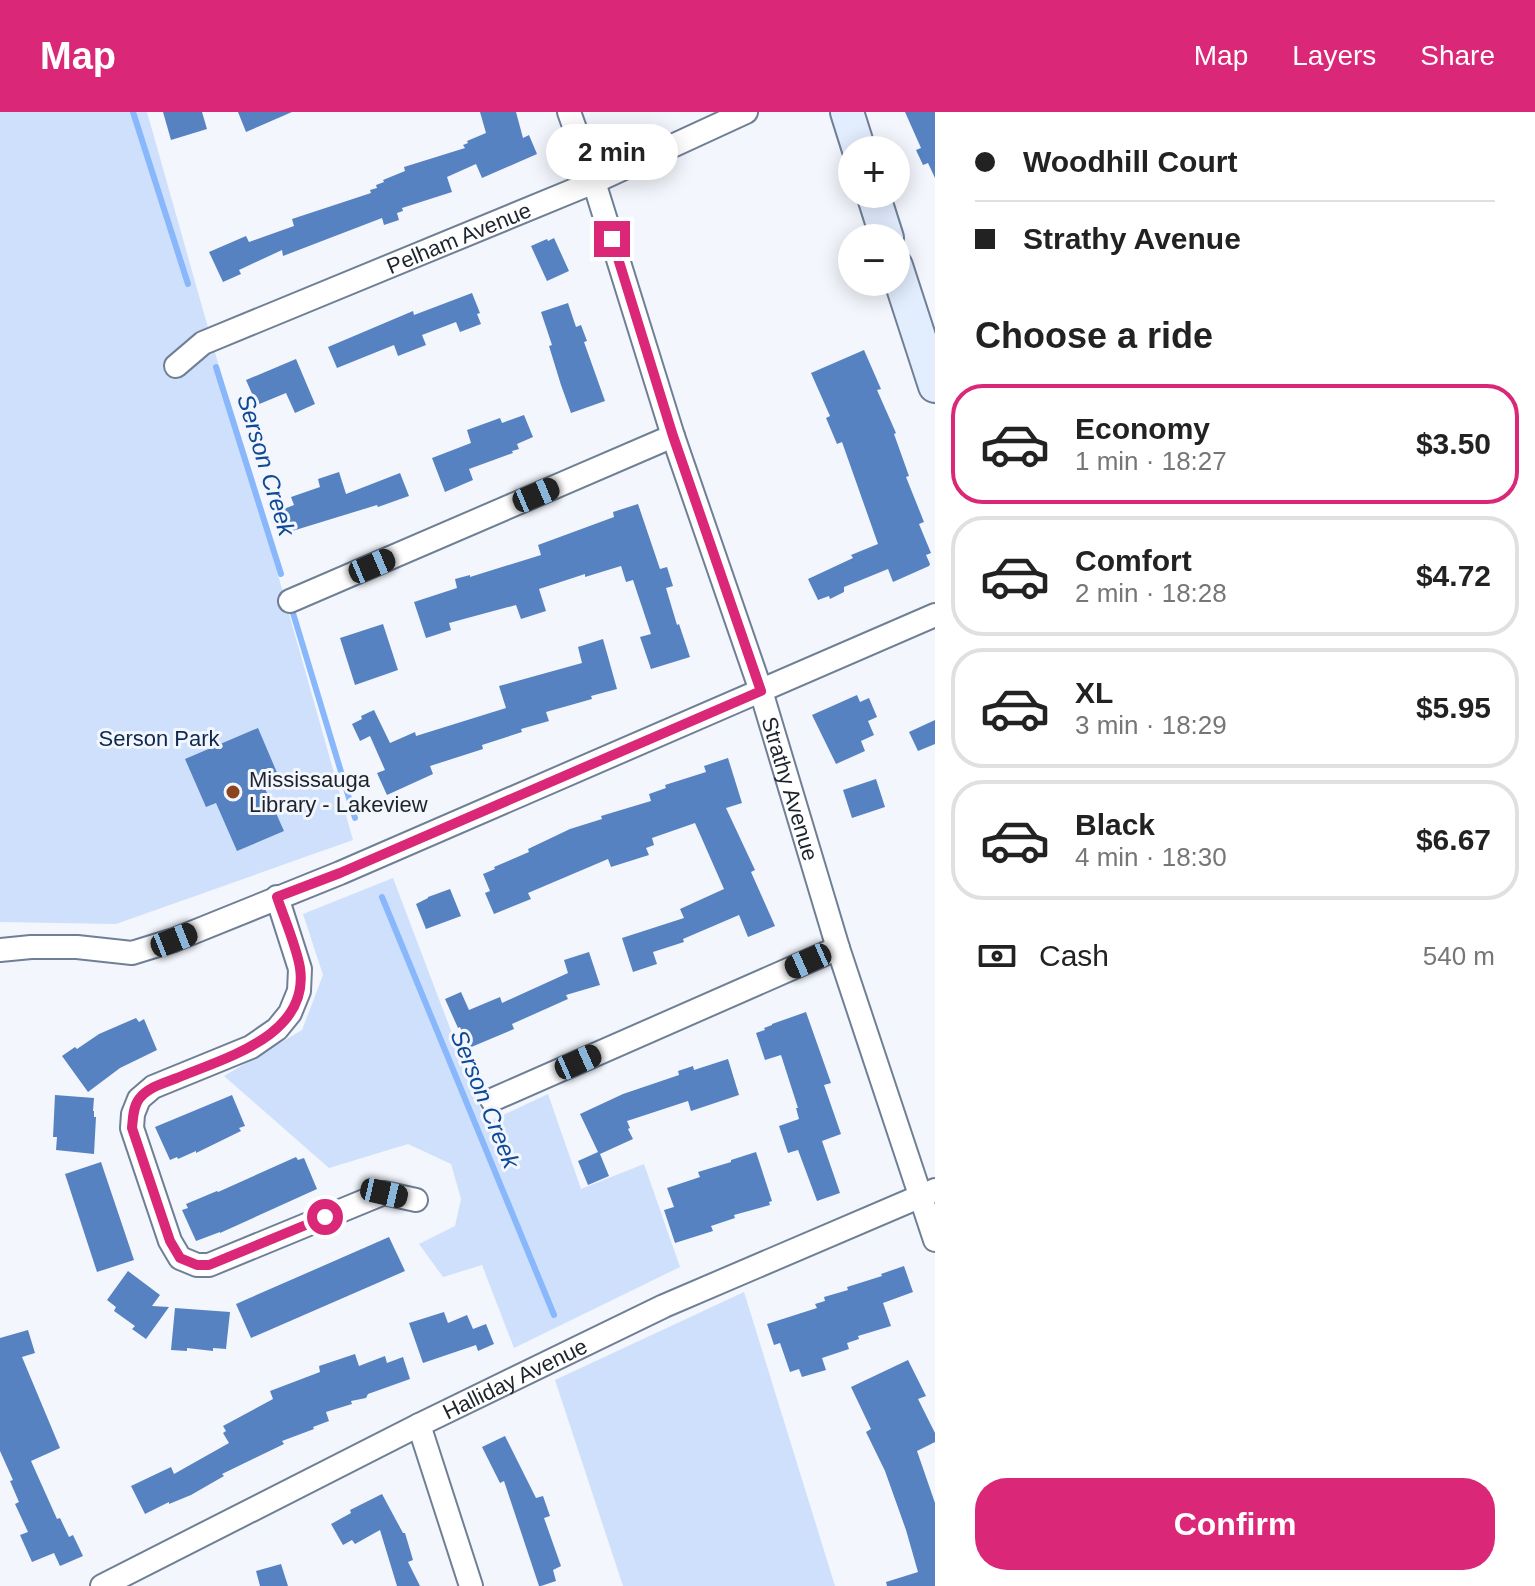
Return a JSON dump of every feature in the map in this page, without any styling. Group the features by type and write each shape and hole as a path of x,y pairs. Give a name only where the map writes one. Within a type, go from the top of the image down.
{"street":[{"name":"Strathy Avenue","path":"569,112 594,182 673,436 761,691 838,948 905,1154 928,1193 935,1240"},
{"name":"Pelham Avenue","path":"176,366 203,343 594,182 746,112"},
{"path":"847,112 855,136"},
{"path":"910,293 925,321 935,386"},
{"path":"290,601 673,436"},
{"path":"0,950 77,947 132,953 174,940 340,873 935,615"},
{"path":"277,897 300,969 299,991 290,1013 277,1029 251,1047 153,1087 139,1099 133,1114 132,1128 170,1241 180,1258 197,1265 209,1265 384,1193 416,1200"},
{"path":"492,1100 838,948"},
{"name":"Halliday Avenue","path":"102,1586 419,1425 664,1306 928,1193"},
{"path":"419,1425 471,1586"}],"green space":[{"name":"Serson Park","path":"0,112 147,112 353,840 116,924 0,922"},
{"path":"393,878 486,1123 548,1094 581,1189 644,1164 680,1267 514,1348 482,1265 443,1277 419,1244 455,1226 461,1199 451,1164 408,1144 329,1168 224,1076 302,1030 323,975 303,914"},
{"path":"744,1292 835,1586 623,1586 555,1380"}],"building":[{"path":"163,112 202,112 207,129 171,140"},
{"path":"238,112 292,112 246,132"},
{"path":"480,112 516,112 523,138 529,135 537,154 482,178 476,164 447,177 452,192 402,208 403,211 397,213 399,220 384,225 382,218 283,256 282,250 239,270 241,274 223,282 209,252 246,236 249,242 294,226 292,219 371,193 370,190 377,188 376,185 383,180 405,171 404,167 465,148 463,145 467,141 486,133"},
{"path":"905,112 935,112 935,178 928,163 923,165 916,150 921,148"},
{"path":"554,238 569,271 547,281 531,246"},
{"path":"472,293 481,324 460,332 456,322 422,335 426,345 398,356 394,345 337,368 328,347 413,311 414,315"},
{"path":"568,303 576,327 581,325 605,401 571,413 541,312"},
{"path":"864,350 881,389 877,390 896,433 909,476 906,477 924,522 919,524 931,553 926,555 930,564 893,582 888,569 844,587 844,592 830,599 829,596 818,600 808,579 878,544 842,442 837,444 826,418 830,416 811,373"},
{"path":"296,359 315,404 295,413 286,393 257,405 246,380"},
{"path":"524,415 533,437 517,444 519,449 513,453 469,469 473,480 445,492 432,458 471,443 467,430 500,418 502,423"},
{"path":"339,472 346,494 400,473 409,496 289,532 281,510 294,505 291,497 320,487 318,479"},
{"path":"638,504 660,569 667,567 673,586 666,588 690,657 651,669 640,637 651,634 633,580 626,582 621,566 539,589 546,611 521,619 516,605 449,623 451,630 426,638 414,602 457,588 455,579 541,555 538,545 614,517 613,512"},
{"path":"383,624 398,670 355,685 340,638"},
{"path":"603,639 617,689 546,712 549,721 482,745 483,749 430,766 433,774 387,795 377,773 385,770 370,736 360,741 352,724 362,719 361,716 374,710 390,743 415,732 416,736 506,708 499,686 582,663 578,647"},
{"path":"857,695 860,702 869,698 877,717 868,721 874,735 861,741 865,751 836,764 812,715"},
{"path":"935,720 935,744 918,751 909,732"},
{"name":"Mississauga Library - Lakeview","path":"258,728 278,775 262,782 284,831 237,851 216,803 206,807 185,759"},
{"path":"728,758 742,803 726,808 755,870 751,872 775,926 748,937 739,915 683,939 684,942 653,952 657,964 633,972 622,938 684,918 680,909 724,889 695,823 652,838 654,845 646,848 649,855 611,867 608,859 528,893 531,899 494,914 485,893 490,891 483,874 570,829 651,801 649,794 666,788 665,785 706,772 704,766"},
{"path":"876,779 885,807 852,818 843,790"},
{"path":"450,889 461,916 426,929 416,904"},
{"path":"589,952 600,985 566,995 568,999 512,1024 514,1029 469,1048 445,999 461,992 469,1010 500,997 502,1003 568,973 564,960"},
{"path":"806,1012 831,1083 824,1085 841,1134 822,1141 840,1193 817,1201 798,1150 788,1153 779,1126 799,1119 781,1055 765,1060 756,1033"},
{"path":"136,1018 139,1022 144,1019 157,1050 120,1068 88,1092 62,1056 99,1034"},
{"path":"728,1059 739,1095 691,1111 688,1101 627,1121 633,1139 600,1154 609,1176 588,1185 578,1161 598,1152 580,1114 623,1094 679,1075 678,1071 693,1066 694,1070"},
{"path":"55,1095 94,1098 94,1154 56,1150 57,1137 53,1137"},
{"path":"232,1095 245,1126 239,1128 241,1131 196,1153 170,1160 155,1127"},
{"path":"756,1152 772,1201 770,1205 734,1215 735,1218 711,1226 713,1231 675,1243 664,1210 674,1207 667,1188 700,1177 698,1172"},
{"path":"296,1157 298,1160 304,1158 317,1189 196,1241 182,1210 188,1208 186,1204"},
{"path":"101,1162 134,1260 97,1272 65,1174"},
{"path":"389,1237 405,1271 251,1338 236,1304"},
{"path":"904,1266 913,1292 883,1303 891,1326 858,1336 859,1339 847,1343 849,1349 822,1358 826,1370 802,1377 799,1369 790,1372 780,1343 774,1345 767,1324 817,1308 815,1304 825,1301 824,1297"},
{"path":"128,1271 160,1295 152,1306 169,1307 146,1339 132,1329 135,1326 114,1311 116,1307 107,1300"},
{"path":"175,1308 230,1312 226,1349 171,1350"},
{"path":"444,1312 448,1323 467,1315 473,1329 486,1324 494,1344 478,1351 476,1345 423,1363 409,1323"},
{"path":"28,1330 35,1353 22,1357 60,1448 31,1461 57,1519 60,1518 69,1537 73,1535 83,1556 60,1566 54,1553 32,1562 20,1535 28,1532 15,1504 19,1502 10,1481 13,1480 0,1451 0,1338"},
{"path":"355,1354 359,1366 385,1356 387,1363 403,1357 410,1379 326,1412 329,1421 282,1441 284,1444 222,1474 224,1476 191,1495 145,1514 131,1486 171,1467 174,1474 229,1443 223,1426 273,1399 270,1391 320,1372 319,1366"},
{"path":"908,1360 926,1396 918,1399 935,1433 935,1442 917,1451 935,1503 935,1586 887,1586 886,1582 918,1572 885,1471 866,1432 871,1429 851,1387"},
{"path":"505,1436 536,1498 543,1496 550,1516 544,1518 561,1566 553,1570 556,1581 541,1586 504,1481 500,1483 482,1447"},
{"path":"382,1494 405,1533 413,1560 408,1562 420,1586 397,1586 380,1530 355,1544 352,1540 343,1545 331,1524 351,1513 350,1510"},
{"path":"281,1564 288,1586 260,1586 256,1571"}],"waterway":[{"name":"Serson Creek","path":"133,112 188,284"},
{"name":"Serson Creek","path":"216,367 281,574"},
{"name":"Serson Creek","path":"293,613 355,818"},
{"name":"Serson Creek","path":"382,897 554,1315"}],"place":[{"name":"Mississauga Library - Lakeview","path":"233,792"}],"route":[{"path":"325,1217 209,1265 197,1265 180,1258 170,1241 132,1128 139,1099 153,1087 251,1047 277,1029 290,1013 299,991 300,969 277,897 340,873 761,691 673,436 612,239"}]}
